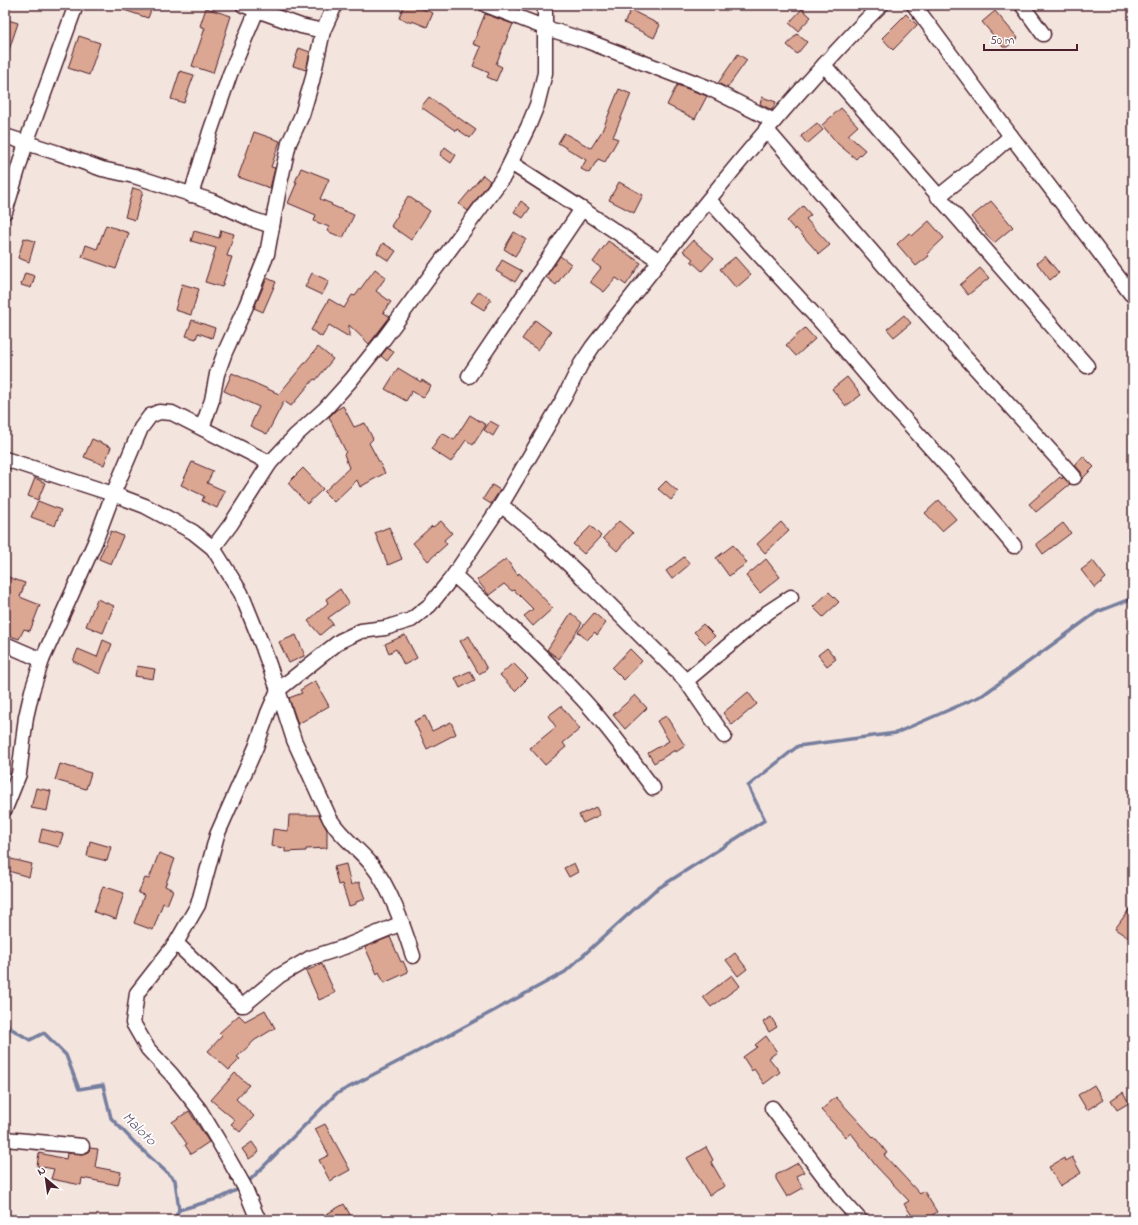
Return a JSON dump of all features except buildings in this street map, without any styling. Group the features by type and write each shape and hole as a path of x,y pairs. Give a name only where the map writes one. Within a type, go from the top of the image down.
{"street":[{"path":"5,212 26,143 76,5"},
{"path":"243,5 301,26 323,31"},
{"path":"202,428 212,400 217,374 225,352 267,254 280,183 290,143 302,115 312,81 323,31 335,5"},
{"path":"486,5 546,28 587,41 709,88 770,125 905,290 1074,477"},
{"path":"213,548 231,524 270,463 295,436 325,409 351,380 383,340 491,195 511,163 537,105 545,73 545,5"},
{"path":"260,1220 256,1215 244,1186 199,1109 172,1075 148,1049 133,1024 137,993 176,943 198,905 217,835 256,747 278,690 340,640 360,631 385,628 411,620 430,605 454,575 501,505 564,398 581,364 593,346 770,125 881,5"},
{"path":"914,5 1131,294"},
{"path":"1022,5 1043,34"},
{"path":"192,195 210,132 230,74 257,10"},
{"path":"824,65 1087,366"},
{"path":"5,136 102,169 134,176 212,201 251,219 272,226"},
{"path":"938,196 985,159 1011,136"},
{"path":"511,163 660,261"},
{"path":"709,200 831,333 890,404 955,475 1014,546"},
{"path":"469,376 582,210"},
{"path":"5,809 19,774 26,718 32,691 42,660 95,542 113,494 141,428 150,416 159,412 172,413 270,463"},
{"path":"5,459 145,506 193,532 213,548 227,568 241,593 262,645 294,740 330,819 337,830 372,865 385,885 402,922 413,956"},
{"path":"501,505 545,542 686,681 724,736"},
{"path":"454,575 576,691 653,788"},
{"path":"686,681 768,612 791,596"},
{"path":"5,644 42,660"},
{"path":"176,943 241,1005 244,1005 279,976 310,958 344,947 402,922"},
{"path":"772,1108 841,1199 860,1220"},
{"path":"5,1140 82,1146"}],"waterway":[{"path":"246,1184 336,1094 565,972 654,891 765,820 748,786 798,746 896,733 983,695 1097,612 1133,598"},
{"name":"Maloto","path":"5,1025 30,1040 44,1033 66,1055 79,1089 103,1085 111,1118 137,1145 175,1180 179,1210 174,1220"},
{"path":"179,1210 220,1198 241,1188"}]}
